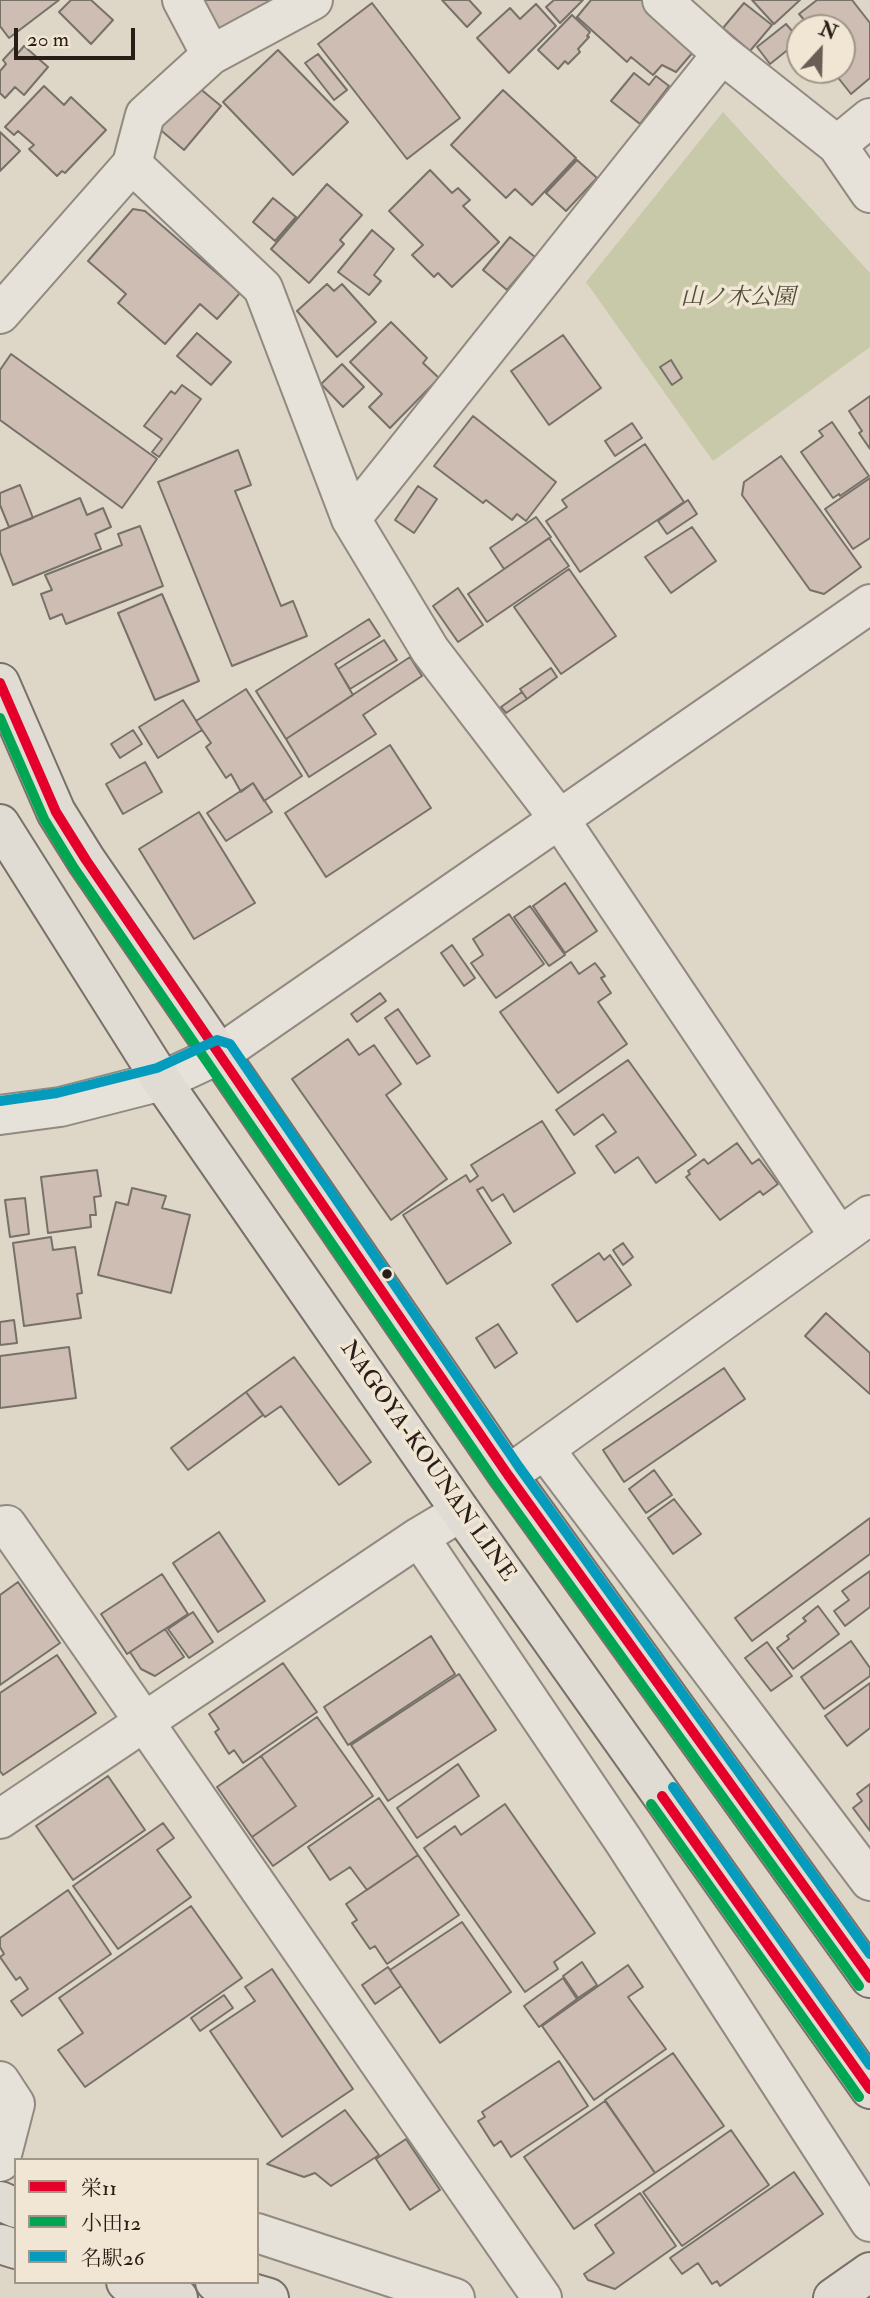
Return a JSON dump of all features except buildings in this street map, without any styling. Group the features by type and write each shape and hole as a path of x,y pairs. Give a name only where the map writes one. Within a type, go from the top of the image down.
{"main road":[{"path":"0,683 56,812 508,1475 870,1978"},
{"name":"NAGOYA-KOUNAN LINE","path":"0,825 162,1081 461,1512 870,2089"},
{"path":"834,2298 870,2272"},
{"path":"132,2284 178,2298"},
{"path":"222,2284 269,2298"}],"street":[{"path":"182,0 211,55"},
{"path":"0,314 132,164 145,115 211,55 313,0"},
{"path":"662,0 722,54 837,145 870,193"},
{"path":"351,519 722,54"},
{"path":"837,145 870,118"},
{"path":"132,164 262,288 351,519 430,650 560,820 854,1225 508,1475"},
{"path":"0,1115 60,1107 162,1081 220,1054 870,604"},
{"path":"545,1450 870,1881"},
{"path":"0,1819 419,1537 461,1512"},
{"path":"0,1526 7,1525 542,2298"},
{"path":"419,1537 623,1840 870,2222"},
{"path":"0,2081 15,2104 9,2155"},
{"path":"259,2234 455,2298"}],"green space":[{"name":"山ノ木公園","path":"723,112 870,273 870,347 713,461 586,282"}],"transit line":[{"name":"栄11","path":"0,683 56,812 86,860 508,1475 870,1978"},
{"name":"小田12","path":"0,718 44,819 74,868 496,1483 859,1986"},
{"name":"名駅26","path":"0,1101 57,1093 157,1068 217,1040 230,1044 519,1467 870,1954"},
{"name":"名駅26","path":"673,1787 870,2065"},
{"name":"栄11","path":"662,1796 870,2089"},
{"name":"小田12","path":"651,1804 859,2097"}]}
